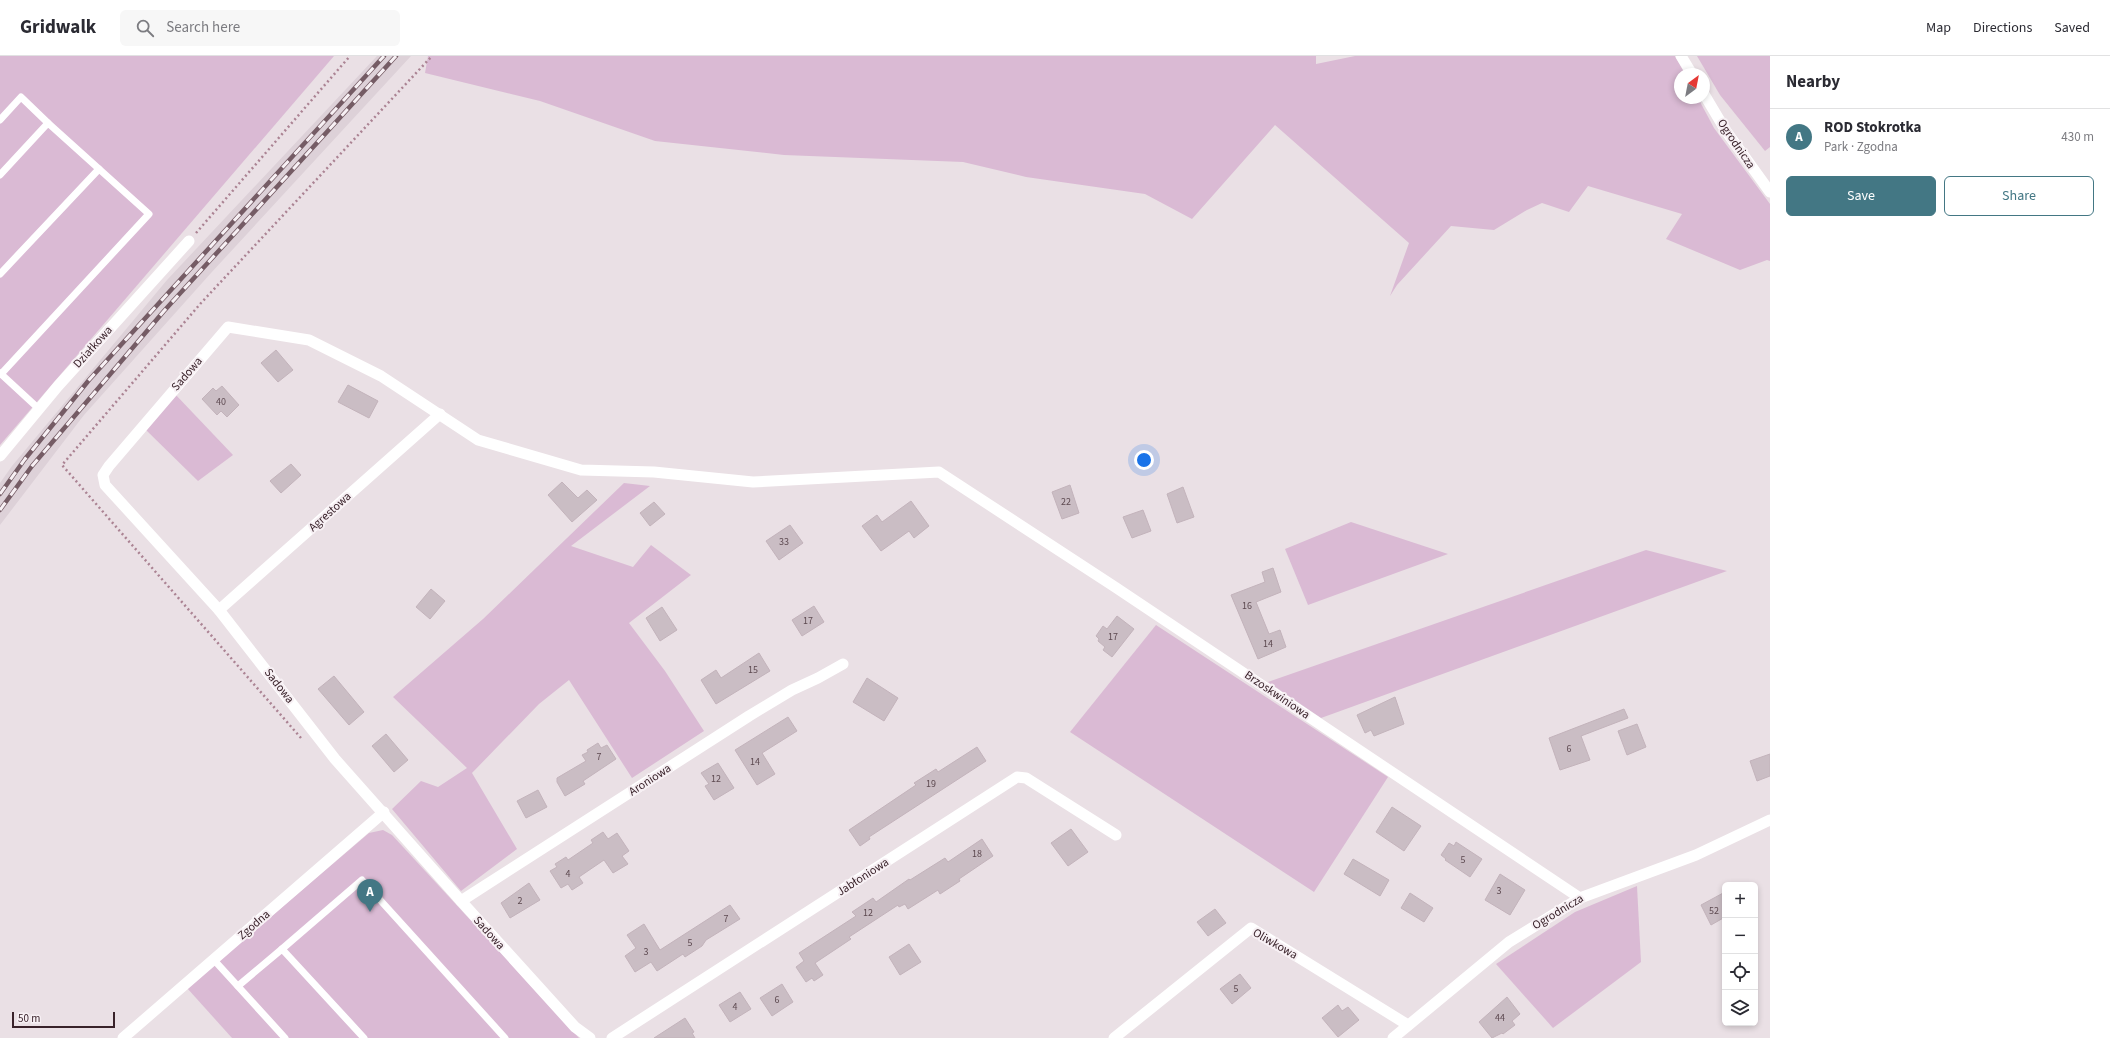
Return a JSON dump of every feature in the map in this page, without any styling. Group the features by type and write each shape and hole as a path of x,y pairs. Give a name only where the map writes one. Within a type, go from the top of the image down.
{"street":[{"path":"1681,56 1688,68"},
{"name":"Ogrodnicza","path":"1710,104 1726,131 1770,192"},
{"name":"Działkowa","path":"0,456 39,409 189,241"},
{"name":"Brzoskwiniowa","path":"228,327 309,340 381,376 478,440 581,470 654,472 753,482 939,472 973,496 1115,586 1580,898"},
{"name":"Sadowa","path":"228,327 103,475 105,485 194,584 220,610 335,759 575,1027 590,1038"},
{"name":"Agrestowa","path":"220,610 440,414"},
{"name":"Aroniowa","path":"461,901 749,716 792,690 843,664"},
{"name":"Jabłoniowa","path":"612,1038 1018,777 1026,778 1116,835"},
{"name":"Zgodna","path":"123,1038 384,812"},
{"name":"Ogrodnicza","path":"1393,1038 1510,942 1580,898 1696,855 1770,820"},
{"name":"Oliwkowa","path":"1114,1038 1251,928 1408,1025"}],"lane":[{"path":"0,120 21,97 149,214 1,373 39,409"},
{"path":"0,175 48,123"},
{"path":"0,274 99,169"},
{"path":"238,986 362,880 505,1038"},
{"path":"282,949 364,1038"},
{"path":"214,960 285,1038"}],"path":[{"path":"189,241 350,56"},
{"path":"305,742 62,465 201,303 432,56"}],"shaded area":[{"path":"0,56 334,56 0,445"},
{"path":"377,56 411,56 211,273 84,415 0,525 0,483 12,466 167,280"},
{"path":"428,56 1316,56 1316,64 1355,56 1675,56 1682,68 1674,68 1674,104 1701,104 1714,128 1770,204 1770,261 1767,260 1740,270 1666,239 1682,214 1588,186 1569,212 1542,203 1527,210 1494,230 1451,226 1397,285 1390,296 1409,243 1275,125 1192,219 1145,194 1026,177 963,162 784,155 655,141 540,101 425,73"},
{"path":"1697,56 1770,56 1770,147 1765,151 1720,95 1710,78 1710,68 1704,68"},
{"path":"174,393 233,455 198,481 145,429"},
{"path":"624,483 650,486 571,546 633,567 651,545 691,575 629,623 665,671 704,731 632,778 569,680 539,704 472,773 517,849 461,891 392,809 421,781 438,787 467,768 393,697 483,619"},
{"path":"1351,522 1448,554 1308,605 1285,549"},
{"path":"1646,550 1727,571 1321,718 1268,682"},
{"path":"1156,625 1388,777 1314,892 1070,732"},
{"path":"383,830 392,835 579,1038 232,1038 187,988 369,833"},
{"path":"1637,886 1641,962 1553,1028 1496,964 1575,912"}],"building":[{"path":"276,350 293,370 278,382 261,363"},
{"path":"348,385 378,401 369,418 338,402"},
{"path":"222,386 239,405 227,417 221,411 217,415 202,399 213,388 216,391"},
{"path":"291,464 301,475 281,493 270,481"},
{"path":"562,482 578,498 587,490 597,500 572,522 548,495"},
{"path":"1070,485 1079,513 1062,519 1052,492"},
{"path":"1183,487 1194,517 1177,523 1167,494"},
{"path":"911,501 929,526 914,538 909,531 881,551 862,526 877,515 882,522"},
{"path":"654,502 665,514 650,526 640,513"},
{"path":"1143,510 1151,531 1132,538 1123,517"},
{"path":"790,525 803,543 779,560 766,541"},
{"path":"1273,568 1281,592 1256,602 1269,634 1280,630 1286,647 1258,659 1231,595 1265,582 1262,572"},
{"path":"431,589 445,601 430,619 416,607"},
{"path":"814,606 824,622 802,636 792,620"},
{"path":"662,607 677,630 660,641 646,618"},
{"path":"1117,616 1134,629 1112,657 1103,650 1105,647 1098,641 1099,639 1096,636 1103,626 1107,629"},
{"path":"759,653 770,671 716,704 701,680 716,670 721,678"},
{"path":"334,676 364,712 349,725 318,689"},
{"path":"867,678 898,698 884,721 853,702"},
{"path":"1395,697 1404,724 1374,736 1371,730 1365,733 1357,715"},
{"path":"1624,709 1628,718 1581,736 1590,760 1560,770 1549,738"},
{"path":"788,717 797,731 762,753 775,774 757,785 735,750"},
{"path":"1637,724 1646,747 1627,755 1618,731"},
{"path":"386,734 408,760 394,772 372,746"},
{"path":"598,743 601,748 607,745 616,759 583,781 585,784 565,796 557,782 557,778 586,761 582,755"},
{"path":"977,747 986,761 869,837 870,839 860,846 849,830 916,785 914,783 936,769 938,772"},
{"path":"1770,754 1770,776 1757,781 1750,761"},
{"path":"718,763 734,788 714,800 705,786 709,784 701,773"},
{"path":"538,790 547,807 526,818 517,801"},
{"path":"1392,807 1421,826 1404,851 1376,832"},
{"path":"1071,829 1088,852 1068,866 1051,843"},
{"path":"603,832 608,839 617,833 629,851 622,856 628,864 613,873 604,860 579,877 583,883 572,890 568,884 561,888 550,871 557,867 555,864 566,857 568,860 593,843 591,840"},
{"path":"982,839 993,856 940,894 938,890 908,909 905,904 899,907 898,905 849,937 851,939 815,963 823,975 814,981 812,978 806,982 796,967 804,961 799,953 856,916 852,912 873,898 876,902 909,879 910,880 945,858 948,862"},
{"path":"1456,842 1482,859 1470,877 1445,860 1446,859 1441,855 1449,843 1454,846"},
{"path":"1353,859 1389,880 1380,896 1344,874"},
{"path":"1500,874 1525,890 1510,915 1485,900"},
{"path":"529,883 540,900 510,918 501,903"},
{"path":"1410,893 1433,908 1424,922 1401,908"},
{"path":"1722,894 1722,919 1711,925 1701,905"},
{"path":"730,905 740,919 706,940 702,946 685,957 683,954 657,971 651,962 635,972 625,956 636,948 627,935 644,924 660,950"},
{"path":"1215,909 1226,923 1208,936 1197,922"},
{"path":"909,944 921,962 900,975 889,957"},
{"path":"1240,974 1251,988 1232,1004 1220,989"},
{"path":"782,984 793,1002 772,1016 760,998"},
{"path":"740,992 751,1009 730,1022 719,1005"},
{"path":"1507,997 1520,1014 1512,1021 1515,1025 1503,1034 1502,1033 1492,1038 1479,1022"},
{"path":"1338,1005 1342,1011 1348,1007 1359,1020 1338,1037 1322,1018"},
{"path":"685,1018 694,1032 692,1033 695,1038 654,1038"}],"railway":[{"path":"0,494 25,459 89,380 384,56"},
{"path":"0,510 32,466 164,311 396,56"}],"place":[{"name":"ROD Stokrotka","path":"370,912"}]}
